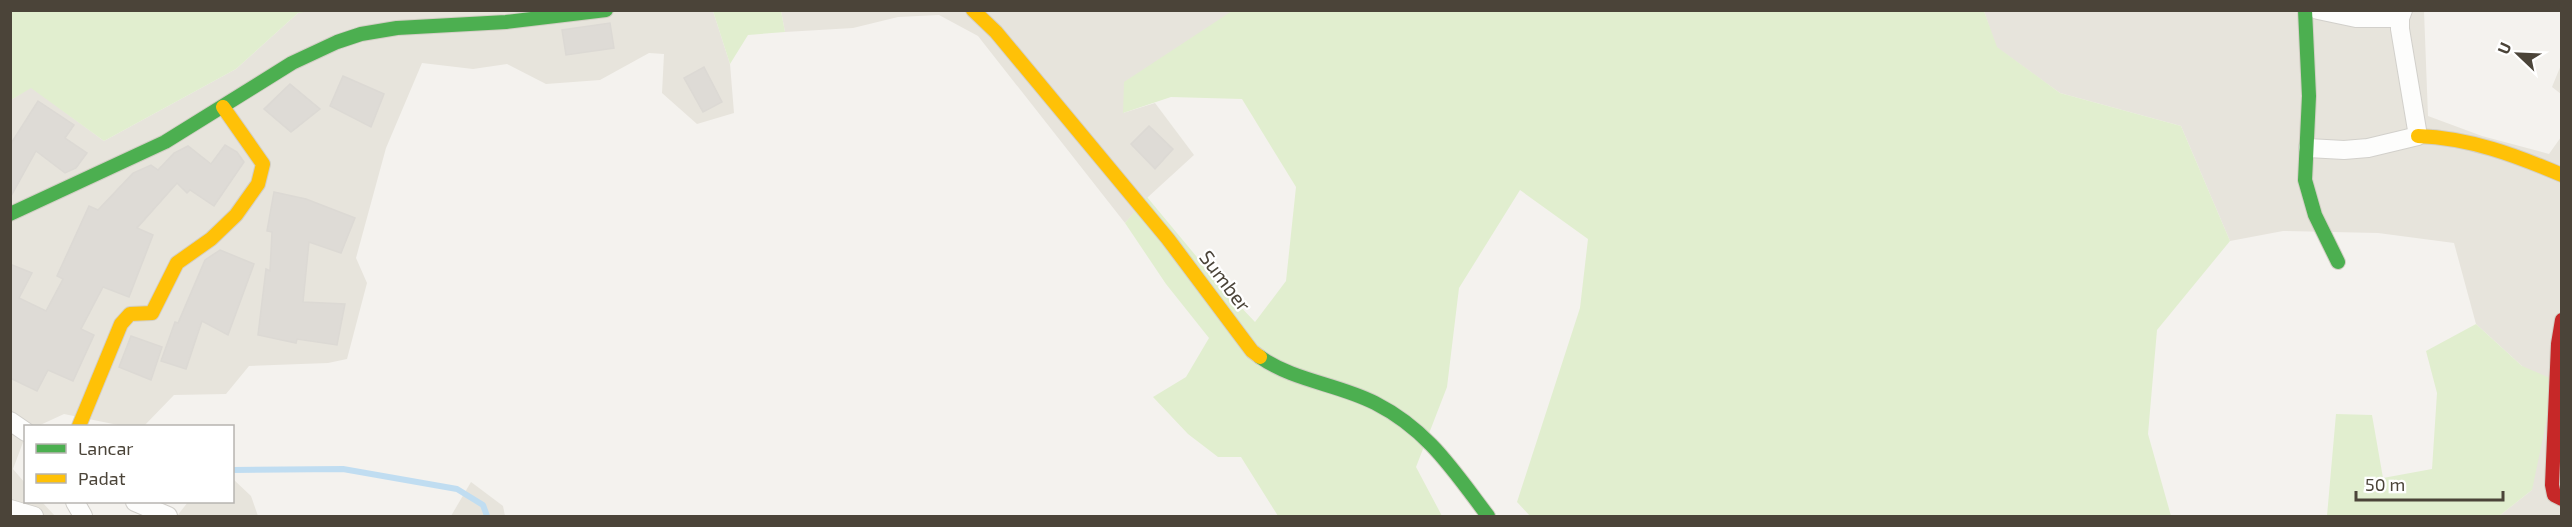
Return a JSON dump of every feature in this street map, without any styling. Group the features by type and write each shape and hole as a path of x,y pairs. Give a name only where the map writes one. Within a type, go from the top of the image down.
{"street":[{"path":"10,214 132,160 223,107 273,74 312,53 360,35 404,27 508,22 606,10"},
{"name":"Sumber","path":"972,10 996,32 1168,238 1252,351 1274,367 1374,402 1411,425 1434,445 1488,516"},
{"path":"2305,10 2309,96 2305,180 2315,215 2338,262"},
{"path":"2318,10 2356,18 2402,14 2418,136"},
{"path":"79,425 121,324 130,314 152,313 175,265 186,254 210,240 227,224 251,196 262,177 263,164 223,107"},
{"path":"2308,148 2344,150 2368,148 2418,136 2445,136 2477,142 2562,175"},
{"path":"2562,320 2558,344 2552,485 2554,495 2562,499"},
{"path":"10,421 24,431"},
{"path":"139,503 168,516"},
{"path":"10,509 34,516"}],"shaded area":[{"path":"310,10 713,11 730,64 734,113 697,124 662,93 664,54 649,53 600,80 546,84 507,64 473,69 422,63 386,148 356,258 367,283 347,359 328,363 249,366 226,394 174,395 145,425 118,425 64,414 40,425 24,425 24,440 13,469 24,482 24,503 43,503 55,516 11,516 11,100 31,87 104,141 236,69 298,13"},
{"path":"781,11 1232,11 1123,113 1155,103 1194,155 1148,197 1125,223 978,36 939,15 898,17 853,28 785,32"},
{"path":"1984,11 2424,11 2428,116 2482,136 2549,154 2561,137 2561,516 2499,516 2532,490 2522,366 2476,324 2454,243 2378,233 2283,231 2230,241 2181,126 2060,93 1996,47"},
{"path":"2561,65 2561,94 2552,87"},
{"path":"234,480 251,496 258,516 177,516 187,503 234,503"},
{"path":"471,482 503,506 505,516 451,516"}],"green space":[{"path":"11,10 310,11 298,13 236,69 104,141 31,88 11,100"},
{"path":"713,11 781,11 785,32 748,35 730,64"},
{"path":"1232,11 1984,11 1997,47 2060,93 2181,126 2230,241 2157,330 2148,434 2171,516 1530,516 1517,502 1580,308 1588,239 1520,190 1459,288 1447,387 1416,467 1442,516 1278,516 1241,457 1218,457 1188,434 1153,397 1186,377 1209,338 1166,284 1125,223 1147,197 1221,286 1255,322 1286,281 1296,187 1242,99 1171,97 1123,113 1124,82"},
{"path":"2476,324 2522,366 2555,380 2532,490 2499,516 2327,516 2336,414 2372,415 2383,478 2432,469 2437,393 2426,351"}],"building":[{"path":"610,23 614,48 566,55 562,30"},
{"path":"704,67 722,102 703,112 684,78"},
{"path":"343,76 384,94 371,127 330,106"},
{"path":"290,84 320,109 291,132 264,109"},
{"path":"38,101 74,125 65,138 87,153 76,168 65,173 36,151 10,198 10,145"},
{"path":"1149,126 1173,149 1155,169 1131,144"},
{"path":"225,145 237,152 244,162 214,206 190,190 187,193 177,183 137,228 153,235 129,297 103,287 81,329 94,335 73,381 48,370 37,391 10,378 10,264 32,273 19,298 46,311 63,279 57,276 89,206 98,210 133,173 151,165 158,170 174,153 188,146 211,164"},
{"path":"274,192 306,199 355,218 341,253 309,242 303,302 345,304 337,345 297,339 296,343 258,335 266,269 270,271 272,232 267,231"},
{"path":"220,250 254,264 228,335 202,321 186,369 161,361 175,322 178,323 205,260"},
{"path":"131,336 162,347 151,380 119,367"}],"waterway":[{"path":"234,470 343,469 457,489 483,505 487,516"}],"traffic: fast":[{"path":"10,214 165,142 292,63 337,42 361,34 397,28 506,22 606,10"},
{"path":"2305,10 2309,96 2305,180 2315,215 2338,262"},
{"path":"1260,357 1287,372 1346,391 1394,414 1425,438 1438,452 1488,516"}],"traffic: slow":[{"path":"973,10 996,32 1168,239 1252,351 1260,357"},
{"path":"79,425 121,324 130,314 152,313 177,263 211,239 236,215 258,184 263,164 223,107"},
{"path":"2418,136 2474,144 2562,175"}],"traffic: jam":[{"path":"2562,320 2558,344 2552,485 2554,495 2562,499"}]}
